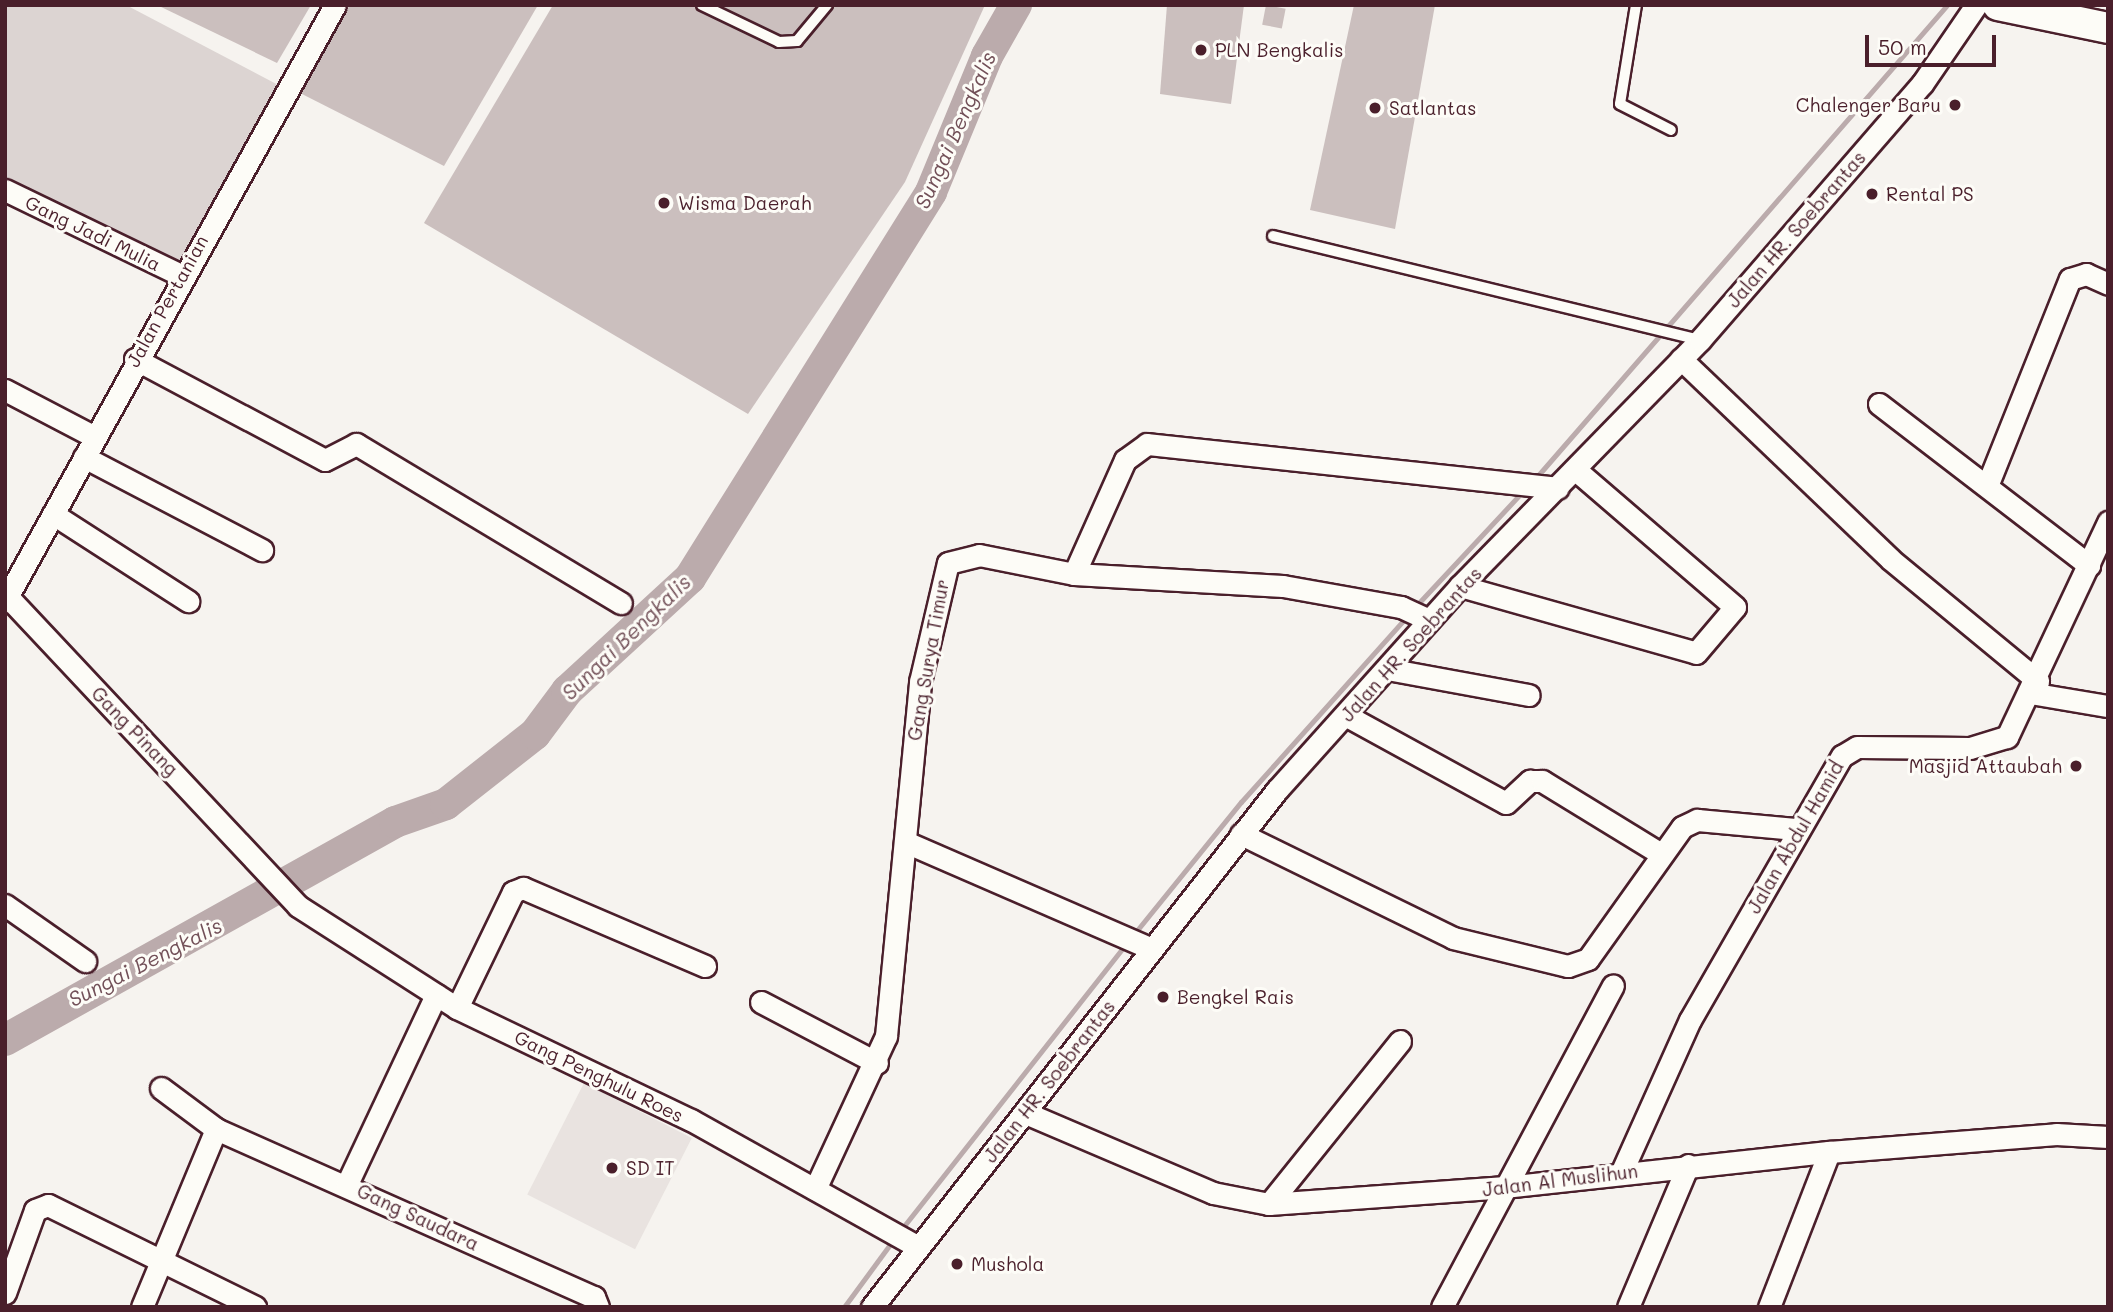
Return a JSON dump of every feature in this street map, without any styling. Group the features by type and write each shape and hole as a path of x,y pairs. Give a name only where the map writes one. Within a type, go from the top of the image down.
{"street":[{"name":"Jalan Pertanian","path":"7,599 181,275 335,5"},
{"name":"Jalan HR. Soebrantas","path":"872,1307 904,1237 1028,1114 1150,948 1241,834 1387,669 1416,614 1460,586 1576,470 1681,359 1695,338 1922,84 1976,5"},
{"path":"1998,5 2108,29"},
{"name":"Gang Jadi Mulia","path":"5,190 181,275"},
{"path":"1987,486 2070,279 2086,274 2108,285"},
{"path":"135,359 325,460 356,444 621,603"},
{"path":"1681,359 1890,559 2034,687 2108,706"},
{"path":"5,390 94,437"},
{"path":"1879,404 2089,565"},
{"path":"1074,573 1125,460 1138,445 1558,488"},
{"path":"84,457 262,550"},
{"path":"1460,586 1696,653 1735,607 1576,470"},
{"path":"53,514 188,601"},
{"name":"Jalan Abdul Hamid","path":"1622,1171 1690,1020 1796,829 1849,749 1994,744 2013,731 2108,522"},
{"name":"Gang Surya Timur","path":"815,1189 877,1063 896,966 920,682 942,572 957,556 969,555 1074,573 1283,586 1416,614"},
{"name":"Gang Pinang","path":"7,599 263,864 298,905"},
{"path":"1387,669 1529,695"},
{"path":"1347,716 1506,803 1530,780 1542,781 1661,854"},
{"path":"1241,834 1453,938 1567,966 1588,959 1676,833 1697,820 1796,829"},
{"path":"908,843 1150,948"},
{"path":"457,1008 513,892 523,888 705,966"},
{"path":"5,905 85,961"},
{"name":"Gang Penghulu Roes","path":"298,905 457,1008 691,1120 904,1237"},
{"path":"1442,1307 1614,986"},
{"name":"Gang Saudara","path":"436,995 347,1184 594,1297 598,1307"},
{"path":"761,1002 805,1031 877,1063"},
{"path":"1269,1205 1400,1041"},
{"path":"161,1088 216,1129 347,1184"},
{"name":"Jalan Al Muslihun","path":"1028,1114 1213,1193 1269,1205 1505,1188 1622,1171 1829,1152 2056,1135 2108,1137"},
{"path":"142,1307 164,1266 174,1221 216,1129"},
{"path":"1769,1307 1829,1152"},
{"path":"1628,1307 1688,1166"},
{"path":"5,1293 12,1254 35,1210 48,1205 164,1266 255,1307"}],"lane":[{"path":"702,5 779,42 797,41 827,5"},
{"path":"1636,5 1619,104 1671,130"},
{"path":"1273,236 1695,338"}],"shaded area":[{"path":"5,5 126,5 284,88 189,274 5,182"},
{"name":"SD IT","path":"584,1083 692,1138 635,1249 527,1194"}],"building":[{"path":"157,5 311,5 277,63"},
{"path":"350,5 538,5 444,166 300,93"},
{"name":"Wisma Daerah","path":"553,5 985,5 905,182 748,414 424,223"},
{"name":"PLN Bengkalis","path":"1167,5 1244,5 1231,104 1160,94"},
{"path":"1266,5 1286,9 1282,28 1262,25"},
{"name":"Satlantas","path":"1354,5 1435,5 1395,229 1310,210"}],"waterway":[{"name":"Sungai Bengkalis","path":"5,1040 395,822 446,804 535,734 567,691 690,578 931,192 987,56 1016,5"},
{"path":"1534,480 1947,5"},
{"path":"1414,608 1524,490"},
{"path":"1134,934 1241,802 1408,615"},
{"path":"900,1231 1125,945"},
{"path":"844,1307 894,1239"}],"place":[{"name":"PLN Bengkalis","path":"1201,50"},
{"name":"Chalenger Baru","path":"1955,105"},
{"name":"Satlantas","path":"1375,108"},
{"name":"Rental PS","path":"1872,194"},
{"name":"Wisma Daerah","path":"664,203"},
{"name":"Masjid Attaubah","path":"2076,766"},
{"name":"Bengkel Rais","path":"1163,997"},
{"name":"SD IT","path":"612,1168"},
{"name":"Mushola","path":"957,1264"}]}
